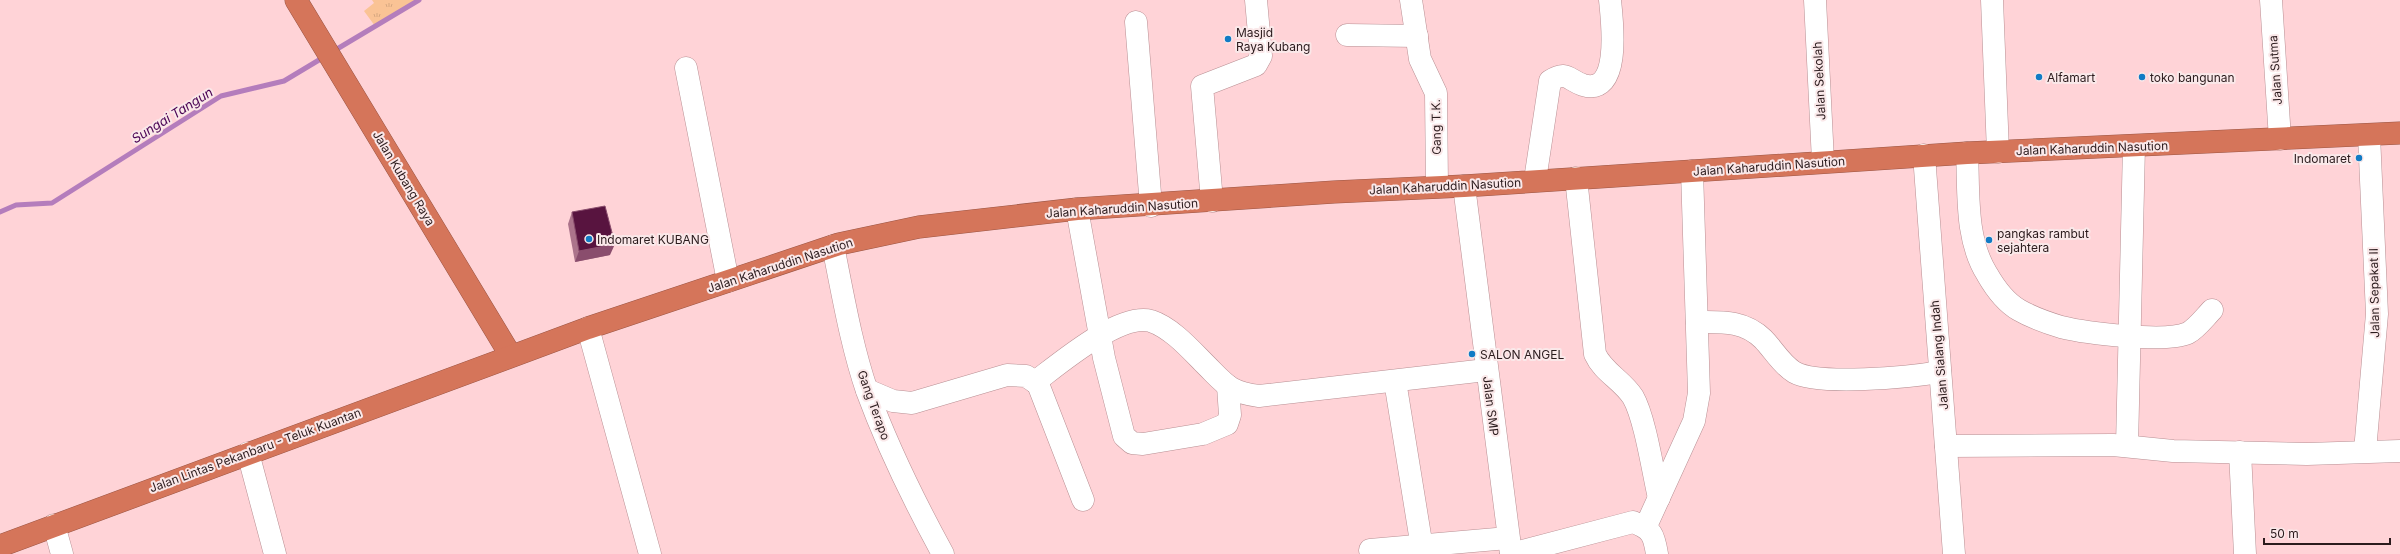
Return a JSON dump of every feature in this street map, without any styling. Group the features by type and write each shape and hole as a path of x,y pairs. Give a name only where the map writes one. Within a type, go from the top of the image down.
{"highway":[{"name":"Jalan Kubang Raya","path":"296,0 338,67 511,356"},
{"name":"Jalan Kaharuddin Nasution","path":"511,356 588,328 832,246 919,227 1077,209 1151,206 1437,186 1464,186 1823,161 2400,133"},
{"name":"Jalan Lintas Pekanbaru - Teluk Kuantan","path":"0,546 511,356"}],"street":[{"path":"1212,201 1202,86 1256,65 1259,61 1261,56 1256,0"},
{"name":"Gang T.K.","path":"1411,0 1420,59 1436,93 1437,186"},
{"path":"1535,180 1550,80 1558,76 1570,77 1582,85 1594,86 1603,81 1610,70 1613,38 1610,0"},
{"name":"Jalan Sekolah","path":"1815,0 1823,161"},
{"path":"1992,0 1998,152"},
{"name":"Jalan Sutma","path":"2271,0 2280,139"},
{"path":"1136,22 1151,206"},
{"path":"1347,34 1417,36"},
{"path":"686,68 728,281"},
{"name":"Jalan Sepakat II","path":"2365,451 2377,314 2369,135"},
{"path":"2127,446 2134,146"},
{"path":"1967,153 1970,218 1977,252 1986,273 2003,298 2019,310 2062,327 2129,336 2165,337 2187,333 2212,310"},
{"name":"Jalan Sialang Indah","path":"1924,156 1954,554"},
{"path":"1646,526 1694,421 1699,393 1692,171"},
{"path":"1576,178 1595,354 1600,364 1625,387 1634,399 1659,498"},
{"name":"Jalan SMP","path":"1464,186 1486,370 1510,549"},
{"path":"1077,209 1100,335 1118,420 1124,436 1132,443 1143,444 1203,434 1226,424 1230,415 1228,386"},
{"name":"Gang Terapo","path":"832,246 853,344 867,390 899,471 943,554"},
{"path":"1034,382 1100,335 1133,322 1150,321 1185,344 1238,394 1259,396 1486,370"},
{"path":"1697,322 1727,322 1747,326 1763,339 1773,352 1794,372 1813,379 1909,377 1940,372"},
{"path":"588,328 650,554"},
{"path":"867,390 893,401 912,403 1008,375 1026,376 1038,384 1084,500"},
{"path":"1395,381 1423,550"},
{"path":"1946,446 2070,444 2127,446 2173,451 2307,454 2400,451"},
{"path":"2240,452 2245,554"},
{"path":"248,453 275,554"},
{"path":"1370,550 1510,549 1633,522 1646,526 1655,538 1657,554"},
{"path":"54,525 62,554"}],"green space":[{"path":"372,0 419,0 375,26 364,11 374,3"}],"building":[{"path":"605,206 615,244 579,251 572,212"}],"waterway":[{"name":"Sungai Tangun","path":"332,52 419,0"},
{"name":"Sungai Tangun","path":"0,212 16,205 52,203 221,96 284,81 324,57"}],"place":[{"name":"Masjid Raya Kubang","path":"1228,39"},
{"name":"Alfamart","path":"2039,77"},
{"name":"toko bangunan","path":"2142,77"},
{"name":"Indomaret","path":"2359,158"},
{"name":"Indomaret KUBANG","path":"589,239"},
{"name":"pangkas rambut sejahtera","path":"1989,240"},
{"name":"SALON ANGEL","path":"1472,354"}]}
